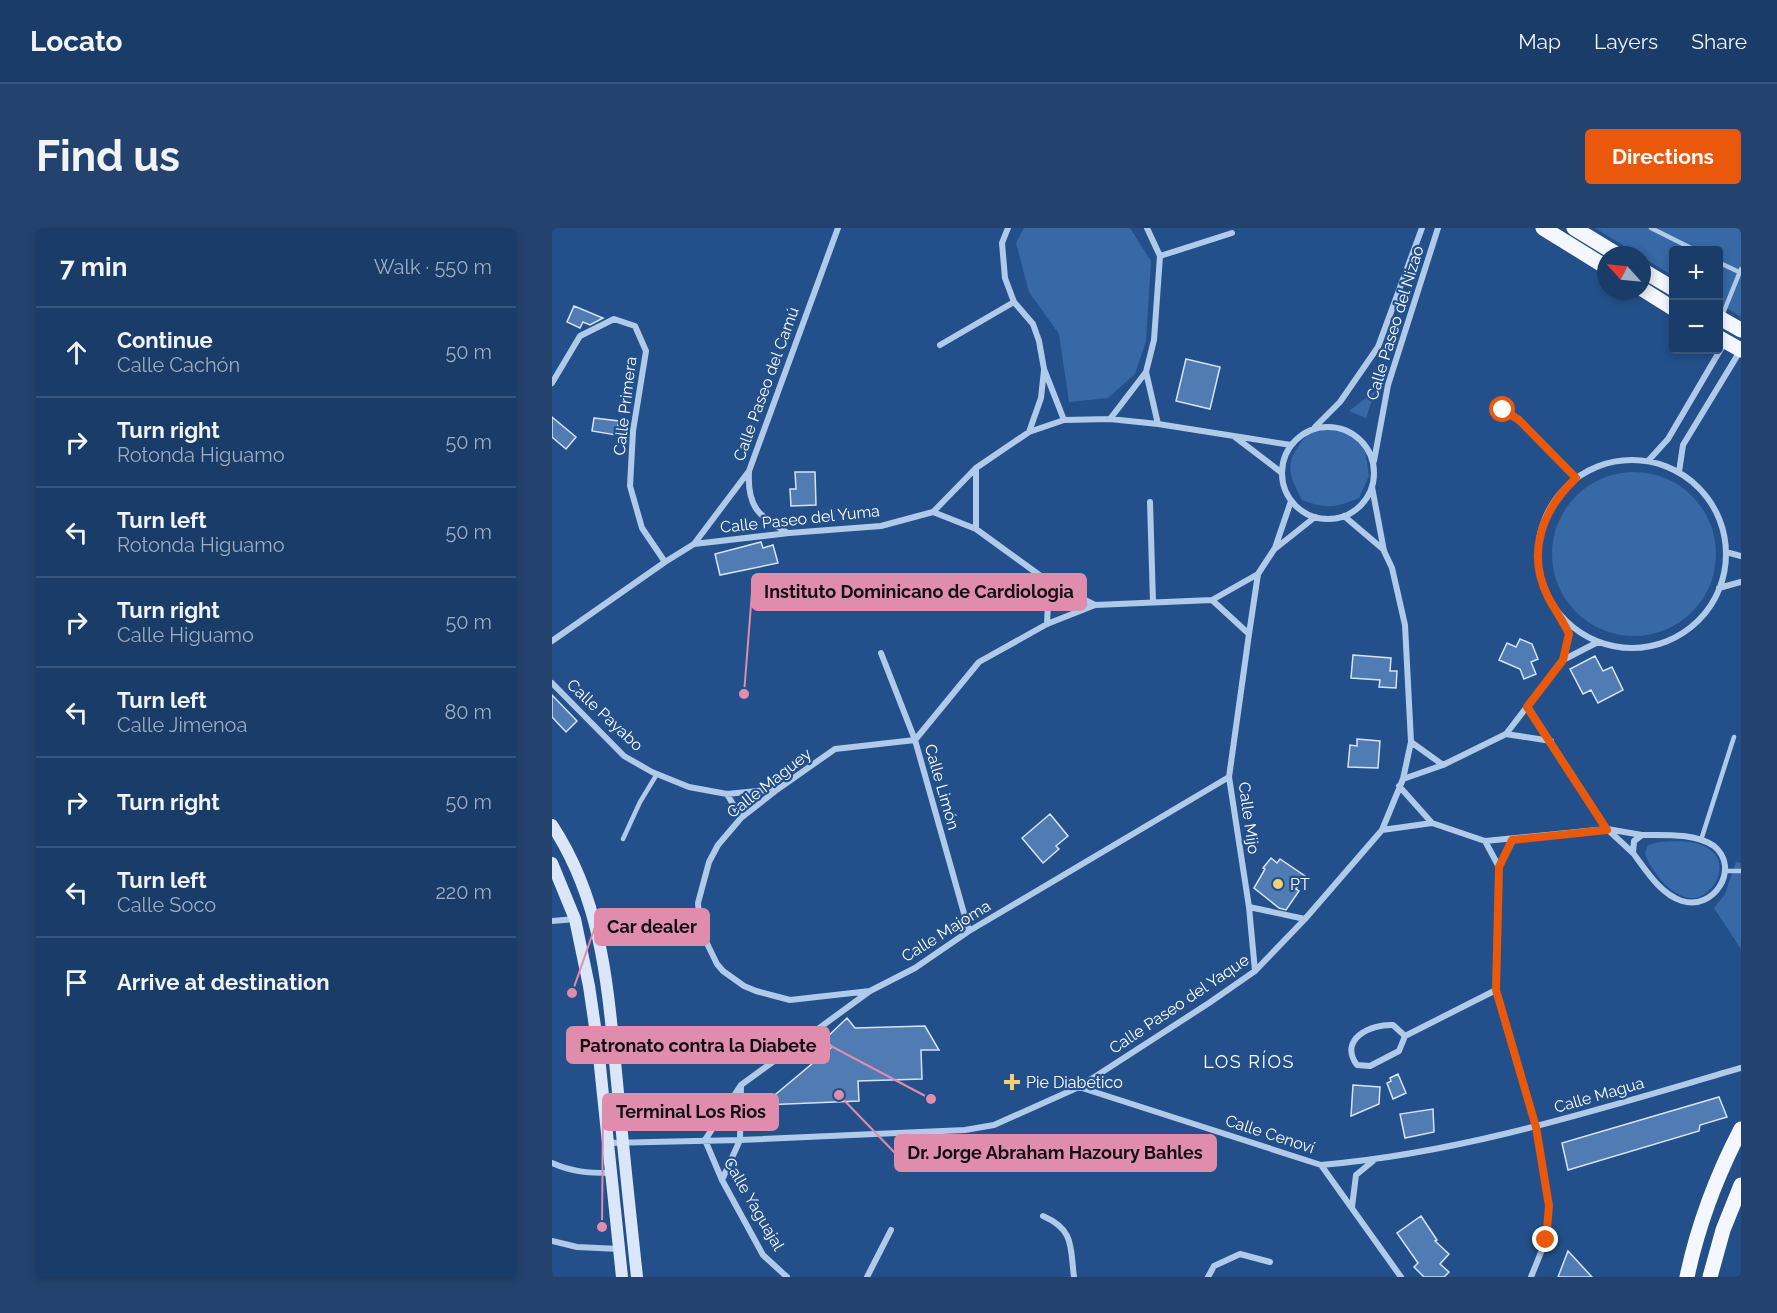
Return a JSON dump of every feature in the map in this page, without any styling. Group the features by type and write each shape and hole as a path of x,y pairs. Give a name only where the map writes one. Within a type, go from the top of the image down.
{"main road":[{"path":"1543,228 1597,261"},
{"path":"1574,228 1603,246"},
{"path":"1651,276 1669,287"},
{"path":"1651,295 1669,306"},
{"path":"1723,320 1741,330"},
{"path":"1723,340 1741,350"},
{"path":"552,825 576,867 589,899 597,932 608,994 637,1277"},
{"path":"552,863 575,919 589,986 598,1047 621,1277"},
{"path":"1687,1277 1701,1221 1713,1187 1741,1129"},
{"path":"1710,1277 1723,1230 1741,1185"}],"street":[{"name":"Calle Paseo del Camú","path":"552,641 694,544 749,471 838,228"},
{"path":"1008,228 1002,243 1005,278 1014,302 1034,324 1044,369 1064,420"},
{"path":"1110,419 1146,372 1154,340 1160,256 1147,228"},
{"name":"Calle Paseo del Nizao","path":"1314,428 1340,402 1377,347 1422,228"},
{"name":"Calle Paseo del Nizao","path":"1374,461 1388,385 1438,228"},
{"path":"1160,256 1232,233"},
{"path":"940,345 1014,302"},
{"name":"Calle Primera","path":"552,383 580,336 614,319 635,326 646,351 633,431 630,486 642,528 665,562"},
{"path":"1679,472 1683,445 1741,350"},
{"path":"1648,461 1668,439 1714,354"},
{"path":"1029,432 1041,398 1044,369"},
{"path":"1146,372 1158,424"},
{"path":"1503,410 1519,420 1576,478"},
{"path":"1095,605 1049,582 976,529 933,512 976,468 1029,432 1064,420 1110,419 1158,424 1291,445"},
{"path":"1329,426 1345,429 1358,437 1374,461 1372,487 1366,499 1356,510 1344,516 1329,519 1315,517 1302,511 1291,501 1284,488 1282,473 1284,458 1291,445 1314,428 1329,426"},
{"path":"1235,437 1282,473"},
{"path":"1403,780 1443,765 1506,734 1563,660 1569,634 1548,597 1540,577 1538,555 1540,533 1548,512 1560,494 1576,478 1598,466 1623,460 1648,461 1679,472 1698,487 1713,506 1723,528 1726,552 1719,588 1704,614 1690,627 1656,645 1627,648 1598,642 1578,631 1560,615"},
{"path":"976,468 976,529"},
{"path":"749,471 750,499 760,515 789,533"},
{"name":"Calle Paseo del Yaque","path":"607,1143 740,1140 965,1130 994,1125 1079,1087 1209,1003 1255,970 1305,919 1382,830 1403,780 1411,742 1405,626 1392,568 1384,551 1372,487"},
{"path":"1249,634 1258,574 1275,548 1291,501"},
{"path":"1150,502 1153,602"},
{"name":"Calle Paseo del Yuma","path":"694,544 789,533 881,526 933,512"},
{"name":"Calle Paseo del Yaque","path":"1344,516 1384,551"},
{"path":"1275,548 1315,517"},
{"path":"1726,552 1741,556"},
{"path":"915,740 979,662 1047,624 1095,605 1212,600 1258,574"},
{"path":"1047,624 1049,582"},
{"path":"1719,588 1741,582"},
{"path":"1212,600 1249,634"},
{"name":"Calle Mijo","path":"1249,634 1230,777 1249,907 1255,970"},
{"path":"1563,660 1598,642"},
{"name":"Calle Limón","path":"881,653 915,740 969,931"},
{"name":"Calle Payabo","path":"552,683 624,756 657,774 689,787 727,794 778,789"},
{"path":"1382,830 1432,823 1485,841 1607,830 1701,840 1712,845 1726,861 1727,871 1722,884 1712,896 1705,901 1689,903 1661,888 1633,853 1607,830 1527,707"},
{"path":"1506,734 1551,741"},
{"name":"Calle Maguey","path":"870,991 790,1000 744,986 717,964 700,929 698,903 709,862 718,845 741,818 778,789 835,749 915,740"},
{"path":"1411,742 1443,765"},
{"name":"Calle Majoma","path":"705,1140 741,1085 870,991 915,968 969,931 1230,777"},
{"path":"1399,786 1432,823"},
{"path":"727,794 741,818"},
{"path":"1633,853 1634,842 1642,835"},
{"path":"1512,840 1499,867 1496,990 1536,1127 1549,1206 1546,1240 1531,1277"},
{"path":"1485,841 1499,867"},
{"path":"1249,907 1305,919"},
{"path":"552,921 575,919"},
{"path":"1405,1036 1393,1025 1361,1033 1353,1040 1350,1050 1352,1057 1357,1065 1370,1066 1399,1052 1405,1036 1496,990"},
{"name":"Calle Magua","path":"1321,1165 1374,1161 1536,1127 1741,1068"},
{"path":"722,1180 740,1140 741,1085"},
{"name":"Calle Cenoví","path":"1079,1087 1321,1165 1401,1277"},
{"name":"Calle Yaguajal","path":"705,1140 722,1180 764,1255 787,1277"},
{"path":"1352,1207 1356,1175 1374,1161"},
{"path":"552,1163 567,1170 583,1173 610,1173"},
{"path":"1043,1216 1056,1222 1068,1235 1074,1277"},
{"path":"867,1277 891,1230"},
{"path":"552,1241 577,1247 619,1250"},
{"path":"1208,1277 1214,1266 1240,1254 1270,1262"}],"lane":[{"path":"1651,228 1687,246"},
{"path":"1723,264 1740,270 1723,311"},
{"path":"1701,840 1734,737"},
{"path":"622,839 657,774"},
{"path":"1727,871 1741,871"}],"shaded area":[{"path":"1024,228 1130,228 1151,261 1146,341 1135,374 1108,398 1069,402 1059,334 1029,292 1016,243"},
{"path":"1595,228 1741,228 1741,317 1723,306 1723,246 1669,246 1669,274 1651,262 1651,246 1624,246"},
{"path":"1375,391 1366,418 1349,411"},
{"path":"1329,430 1349,433 1365,450 1369,476 1359,498 1330,506 1302,500 1293,480 1290,465 1295,451 1308,433"},
{"path":"1634,472 1650,473 1665,478 1692,496 1710,523 1715,538 1715,570 1710,585 1692,612 1665,630 1650,635 1634,636 1618,635 1603,630 1576,612 1558,585 1553,570 1552,554 1553,538 1558,523 1576,496 1603,478 1618,473"},
{"path":"1659,842 1694,843 1713,852 1718,858 1719,873 1713,887 1701,896 1689,898 1668,887 1652,868 1645,853 1648,845"},
{"path":"1736,862 1741,863 1741,949 1714,908 1725,894"}],"building":[{"path":"574,306 603,318 590,325 583,322 580,328 567,322"},
{"path":"1186,359 1220,367 1210,409 1176,401"},
{"path":"552,417 576,437 566,449 552,437"},
{"path":"594,418 619,421 616,435 592,431"},
{"path":"795,472 815,472 816,505 791,506 790,489 796,489"},
{"path":"761,542 763,548 773,545 778,563 720,575 715,554"},
{"path":"1520,639 1532,644 1538,659 1531,662 1536,674 1524,679 1520,669 1499,660 1507,643 1516,647"},
{"path":"1353,655 1391,658 1390,671 1397,671 1396,688 1379,687 1380,680 1351,678"},
{"path":"1595,656 1603,671 1612,667 1623,690 1598,703 1591,690 1583,694 1570,669"},
{"path":"552,695 577,721 566,732 552,717"},
{"path":"1357,739 1380,741 1378,768 1348,767 1350,745 1357,746"},
{"path":"1050,814 1068,836 1056,846 1059,849 1043,863 1022,838"},
{"name":"PT","path":"1271,858 1277,863 1280,859 1305,876 1296,889 1299,891 1286,910 1279,908 1254,888 1265,869 1263,868"},
{"path":"847,1018 855,1028 925,1026 939,1050 921,1050 922,1079 858,1081 859,1101 763,1105 832,1047 825,1039"},
{"path":"1398,1074 1406,1093 1393,1099 1387,1083 1391,1081 1390,1078"},
{"path":"1353,1085 1380,1087 1379,1104 1351,1116"},
{"path":"1719,1097 1727,1117 1700,1125 1699,1131 1568,1170 1562,1143"},
{"path":"1433,1109 1434,1132 1405,1138 1400,1114"},
{"path":"1421,1216 1437,1240 1435,1241 1449,1254 1440,1264 1449,1272 1444,1277 1424,1277 1414,1267 1418,1263 1397,1233"},
{"path":"1568,1251 1592,1277 1558,1277"}],"place":[{"name":"Instituto Dominicano de Cardiologia","path":"744,694"},
{"name":"PT","path":"1278,884"},
{"name":"Car dealer","path":"572,993"},
{"name":"Pie Diabetico","path":"1012,1082"},
{"name":"Dr. Jorge Abraham Hazoury Bahles","path":"839,1095"},
{"name":"Patronato contra la Diabete","path":"931,1099"},
{"name":"Terminal Los Rios","path":"602,1227"}],"district":[{"name":"LOS RÍOS","path":"1249,1061"}],"route":[{"path":"1503,410 1519,420 1576,478 1560,494 1548,512 1540,533 1538,555 1540,577 1548,597 1569,634 1563,660 1527,707 1607,830 1512,840 1499,867 1496,990 1536,1127 1549,1206 1546,1240"}]}
